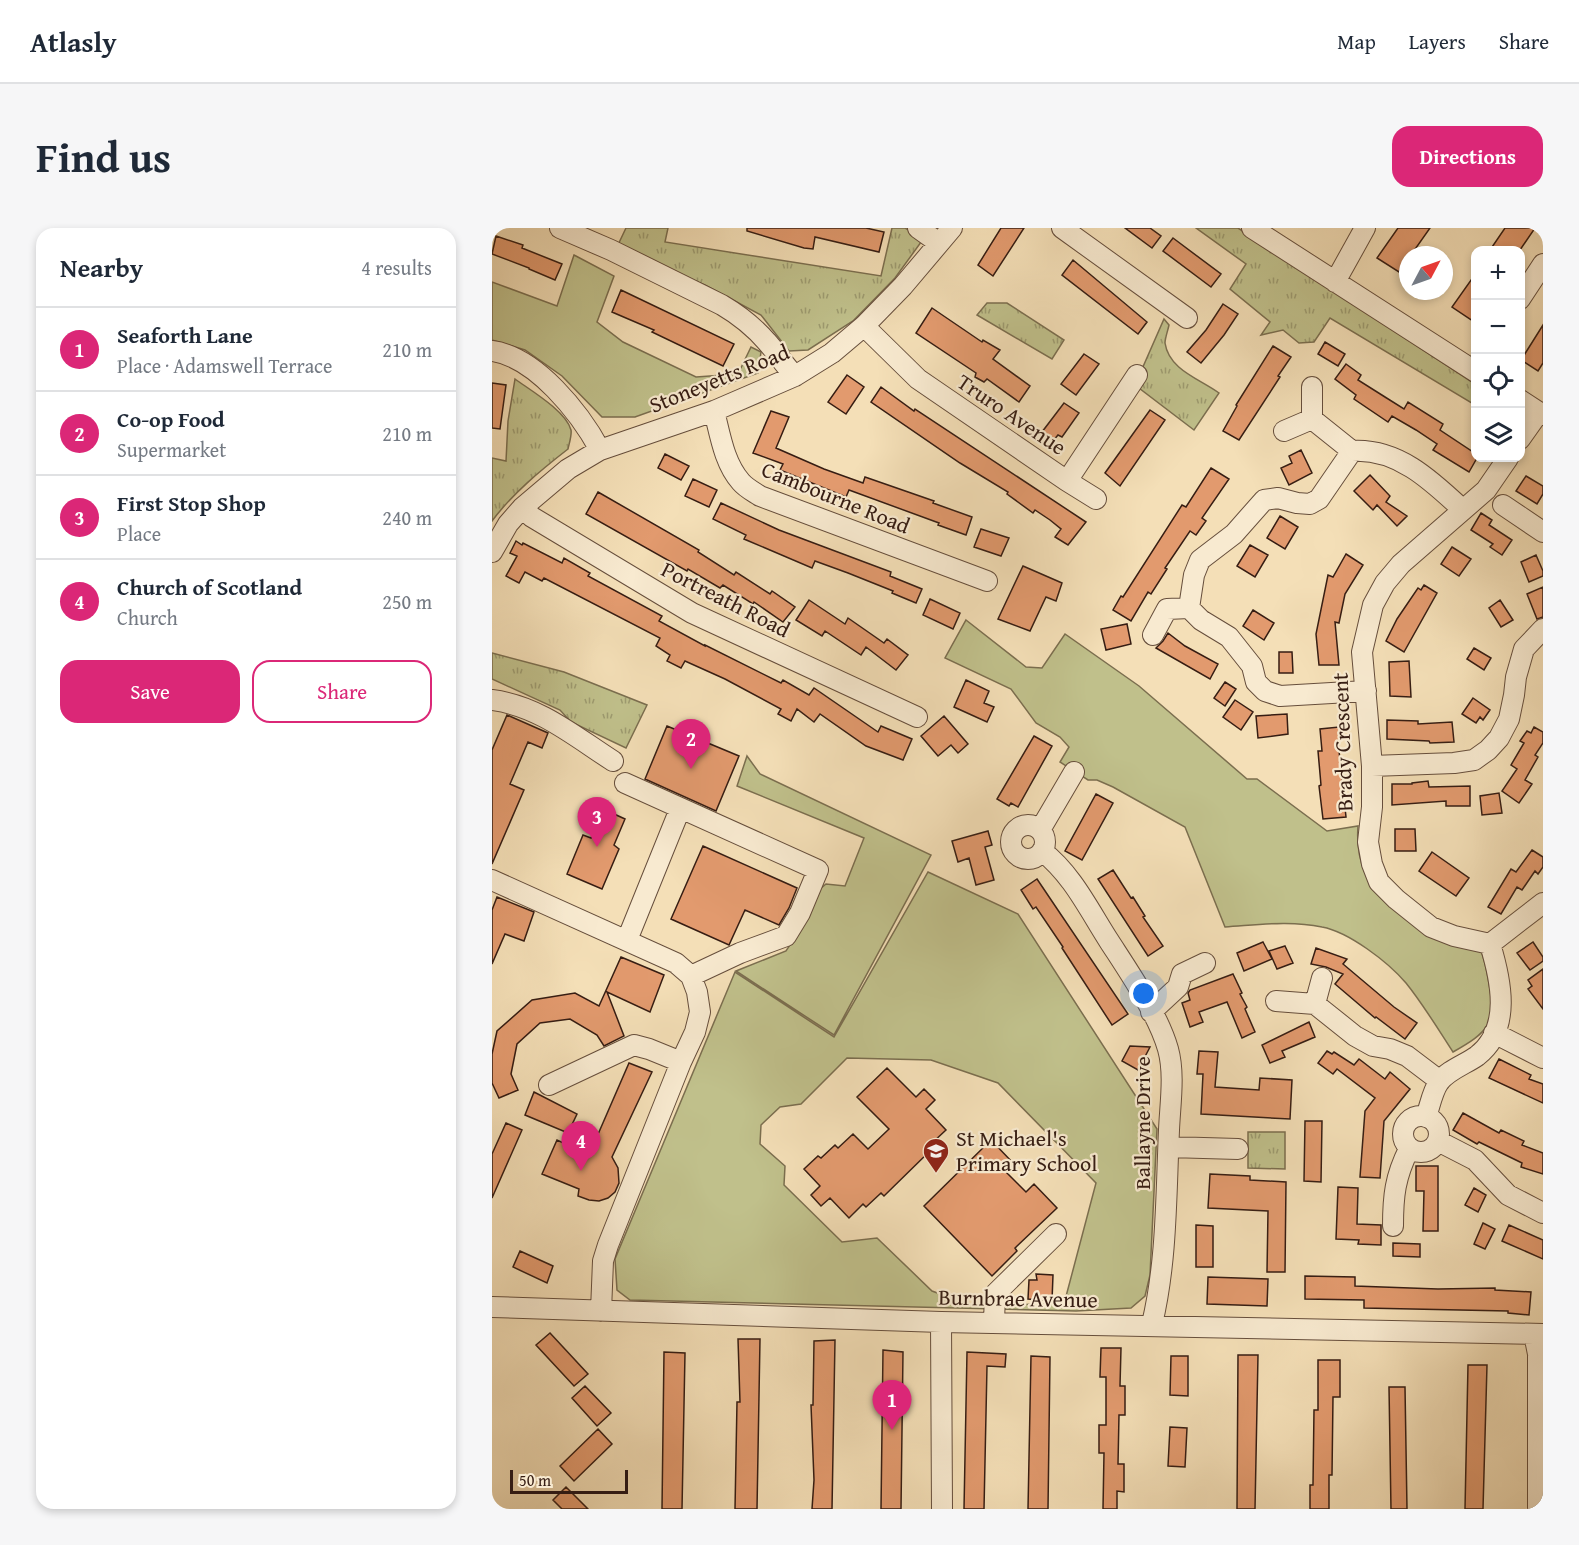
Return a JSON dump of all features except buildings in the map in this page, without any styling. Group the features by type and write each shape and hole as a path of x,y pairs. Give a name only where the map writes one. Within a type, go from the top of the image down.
{"street":[{"path":"560,228 638,263 737,314 767,342 795,376"},
{"path":"918,228 945,235"},
{"path":"1062,228 1187,318"},
{"path":"1252,228 1471,369"},
{"path":"1335,282 1365,228"},
{"name":"Stoneyetts Road","path":"492,552 508,524 522,508 568,469 600,450 714,411 795,376 832,353 864,326 903,286 945,235"},
{"path":"1525,293 1543,264"},
{"name":"Truro Avenue","path":"864,326 918,379 1067,481 1137,375"},
{"path":"492,351 520,361 559,393 577,413 600,450"},
{"path":"1312,387 1312,419"},
{"path":"1525,403 1541,413 1525,434"},
{"name":"Cambourne Road","path":"714,411 732,471 741,483 760,496 987,581"},
{"path":"1284,431 1312,419"},
{"path":"1312,419 1352,451 1380,452 1398,459 1433,482 1463,510"},
{"path":"1189,608 1194,575 1200,560 1234,534 1264,500 1278,498 1310,504 1319,499 1352,451"},
{"name":"Brady Crescent","path":"1490,944 1454,936 1431,927 1379,882 1372,864 1368,842 1372,807 1372,766 1362,652 1373,605 1385,583 1401,564 1486,490 1505,462"},
{"path":"1067,481 1096,499"},
{"path":"1503,505 1543,532"},
{"name":"Portreath Road","path":"522,508 532,517 692,613 879,707 917,717"},
{"path":"1153,635 1160,606 1189,608 1201,620 1229,637 1252,666 1256,682 1265,691 1280,696 1366,691"},
{"path":"1372,766 1454,763 1474,760 1488,750 1499,738 1509,719 1515,695 1516,677 1524,649 1543,629"},
{"path":"492,700 514,703 550,719 613,761"},
{"path":"1040,830 1074,772"},
{"path":"625,783 818,870 800,913 786,936 740,953 691,976"},
{"path":"627,940 680,809"},
{"path":"1025,825 1040,830 1044,836 1042,851 1033,858 1022,858 1013,851 1010,840 1015,830 1025,825"},
{"name":"Ballayne Drive","path":"1042,851 1069,878 1131,976 1168,1050 1171,1083 1169,1147 1161,1277 1152,1324"},
{"path":"492,880 676,963 691,976 697,992 700,1012 695,1032 681,1062 603,1261 601,1311"},
{"path":"1426,1117 1440,1081 1476,1056 1486,1047 1494,1033 1502,1008 1502,992 1490,944 1543,903"},
{"path":"1151,1012 1178,987 1182,974 1205,963"},
{"path":"1315,1004 1322,978"},
{"path":"1276,1001 1315,1004 1355,1036 1373,1046 1390,1049 1407,1056 1440,1081"},
{"path":"1494,1033 1543,1058"},
{"path":"549,1085 634,1046 649,1049 681,1062"},
{"path":"1415,1117 1426,1117 1436,1124 1439,1135 1438,1141 1431,1150 1420,1153 1409,1149 1403,1140 1403,1128 1415,1117"},
{"path":"1438,1141 1475,1160 1508,1195 1543,1213"},
{"path":"1169,1147 1238,1149"},
{"path":"1393,1226 1386,1195 1398,1178 1409,1149"},
{"path":"994,1322 995,1294 1056,1234"},
{"name":"Burnbrae Avenue","path":"492,1307 941,1322 1152,1324 1538,1334"},
{"path":"941,1322 942,1509"},
{"path":"1538,1334 1541,1457 1538,1509"}],"green space":[{"path":"626,228 668,228 665,242 881,276 892,228 905,228 924,238 895,278 853,321 808,350 789,351 761,315 705,285 616,249"},
{"path":"1196,228 1238,228 1471,381 1471,403 1330,318 1314,342 1299,343 1283,330 1261,335 1270,322 1230,289 1246,264"},
{"path":"574,255 614,276 597,322 623,342 696,377 738,374 751,347 761,352 758,373 635,417 602,417 562,376 525,350 492,340 492,282 557,306"},
{"path":"987,303 1007,303 1064,340 1052,359 977,315"},
{"path":"1164,319 1169,325 1165,343 1172,360 1186,373 1219,393 1194,430 1135,385"},
{"path":"515,379 562,416 571,430 571,437 568,449 518,491 492,521 492,458 506,461 508,421"},
{"path":"966,620 1026,667 1042,668 1065,634 1139,686 1247,779 1257,779 1327,831 1358,826 1359,854 1366,876 1378,894 1395,909 1414,921 1481,951 1492,1009 1487,1026 1475,1039 1453,1052 1406,983 1379,957 1356,941 1333,930 1310,925 1286,923 1225,927 1185,827 1113,787 1097,780 1088,780 1060,762 1069,747 1060,737 1036,723 1011,689 945,658"},
{"path":"492,653 564,672 647,705 626,748 571,722 560,710 492,679"},
{"path":"747,756 760,774 931,855 834,1035 736,971 786,951 804,924 814,894 826,884 845,886 864,838 737,786"},
{"path":"928,872 1018,914 1157,1129 1150,1275 1145,1296 1131,1308 1076,1311 630,1300 617,1290 615,1259 735,972 834,1037","holes":["847,1058 931,1060 998,1083 1096,1183 1064,1304 970,1305 932,1291 877,1238 842,1242 784,1185 785,1166 760,1144 761,1125 780,1107 801,1104"]},
{"path":"1248,1132 1285,1132 1285,1169 1248,1168"}],"place":[{"name":"Co-op Food","path":"691,769"},
{"name":"First Stop Shop","path":"597,847"},
{"name":"Church of Scotland","path":"581,1171"},
{"name":"St Michael's Primary School","path":"936,1174"},
{"name":"Seaforth Lane","path":"892,1430"}]}
